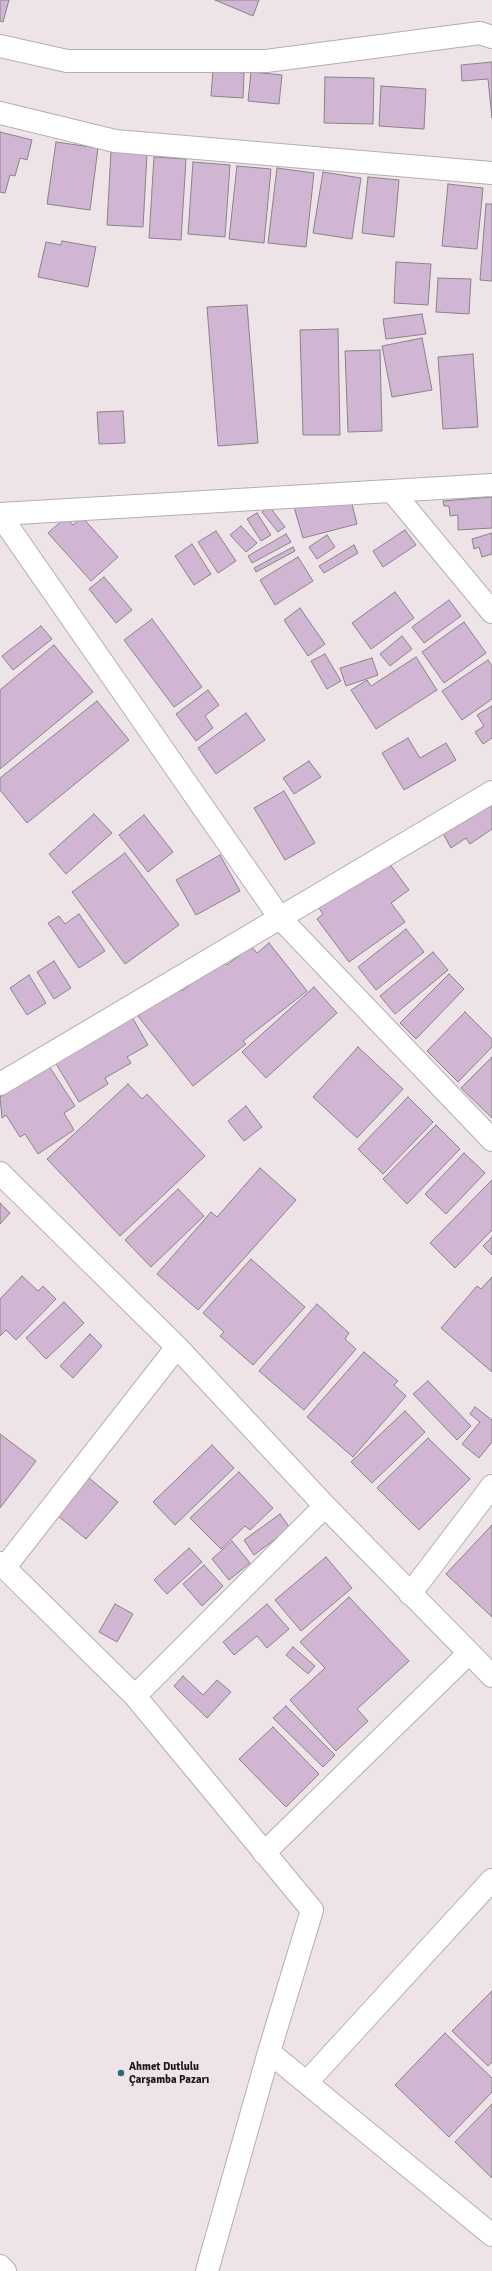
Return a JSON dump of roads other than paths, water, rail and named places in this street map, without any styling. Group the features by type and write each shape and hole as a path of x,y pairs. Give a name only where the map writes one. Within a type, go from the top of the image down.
{"street":[{"path":"0,46 67,61 266,61 480,33 492,37"},
{"path":"0,113 115,141 492,173"},
{"path":"0,514 492,485"},
{"path":"392,491 492,612"},
{"path":"0,514 280,918 492,1140"},
{"path":"0,1084 492,792"},
{"path":"0,1173 177,1348 325,1506 492,1676"},
{"path":"177,1348 2,1565 135,1696 312,1910 269,2052 208,2271"},
{"path":"410,1594 492,1486"},
{"path":"135,1696 325,1506"},
{"path":"264,1853 469,1653"},
{"path":"306,2082 492,1880"},
{"path":"269,2052 492,2235"},
{"path":"0,2266 5,2271"}],"place":[{"name":"Ahmet Dutlulu Çarşamba Pazarı","path":"121,2073"}]}
